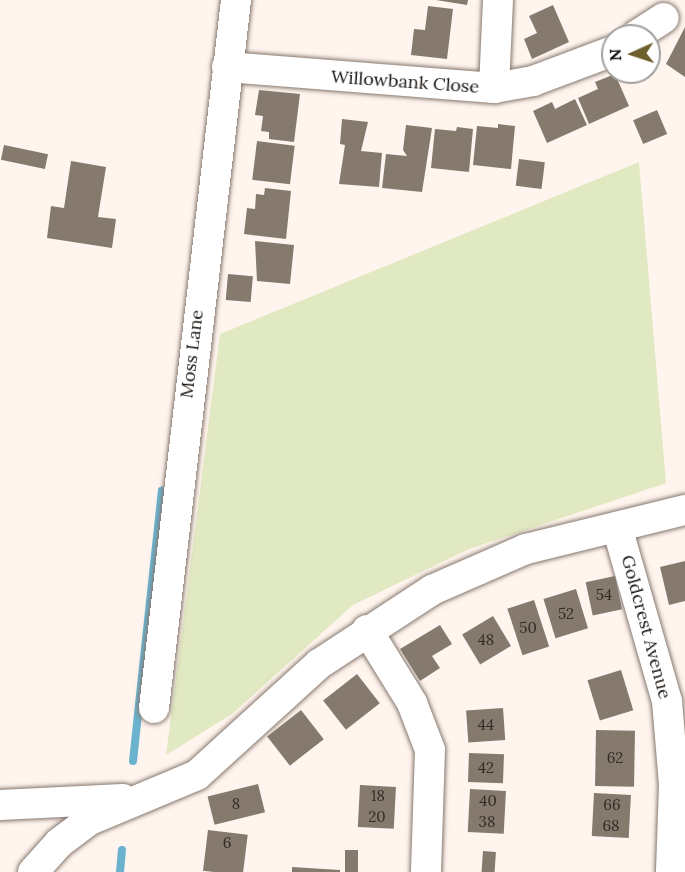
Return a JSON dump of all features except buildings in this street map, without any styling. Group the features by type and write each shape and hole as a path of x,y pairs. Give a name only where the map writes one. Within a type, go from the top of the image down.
{"street":[{"name":"Moss Lane","path":"154,708 236,0"},
{"path":"494,88 498,0"},
{"path":"655,24 664,18"},
{"name":"Willowbank Close","path":"227,67 494,88 533,81 601,56"},
{"path":"33,872 59,843 90,820 197,775 319,664 367,630 468,572 526,549 685,510"},
{"name":"Goldcrest Avenue","path":"617,527 667,701 674,785 671,872"},
{"path":"367,630 412,703 430,750 426,872"},
{"path":"0,805 142,798"}],"green space":[{"path":"639,162 666,483 469,549 353,605 232,714 166,755 220,334"}],"waterway":[{"path":"133,761 162,491"},
{"path":"120,872 122,850"}]}
